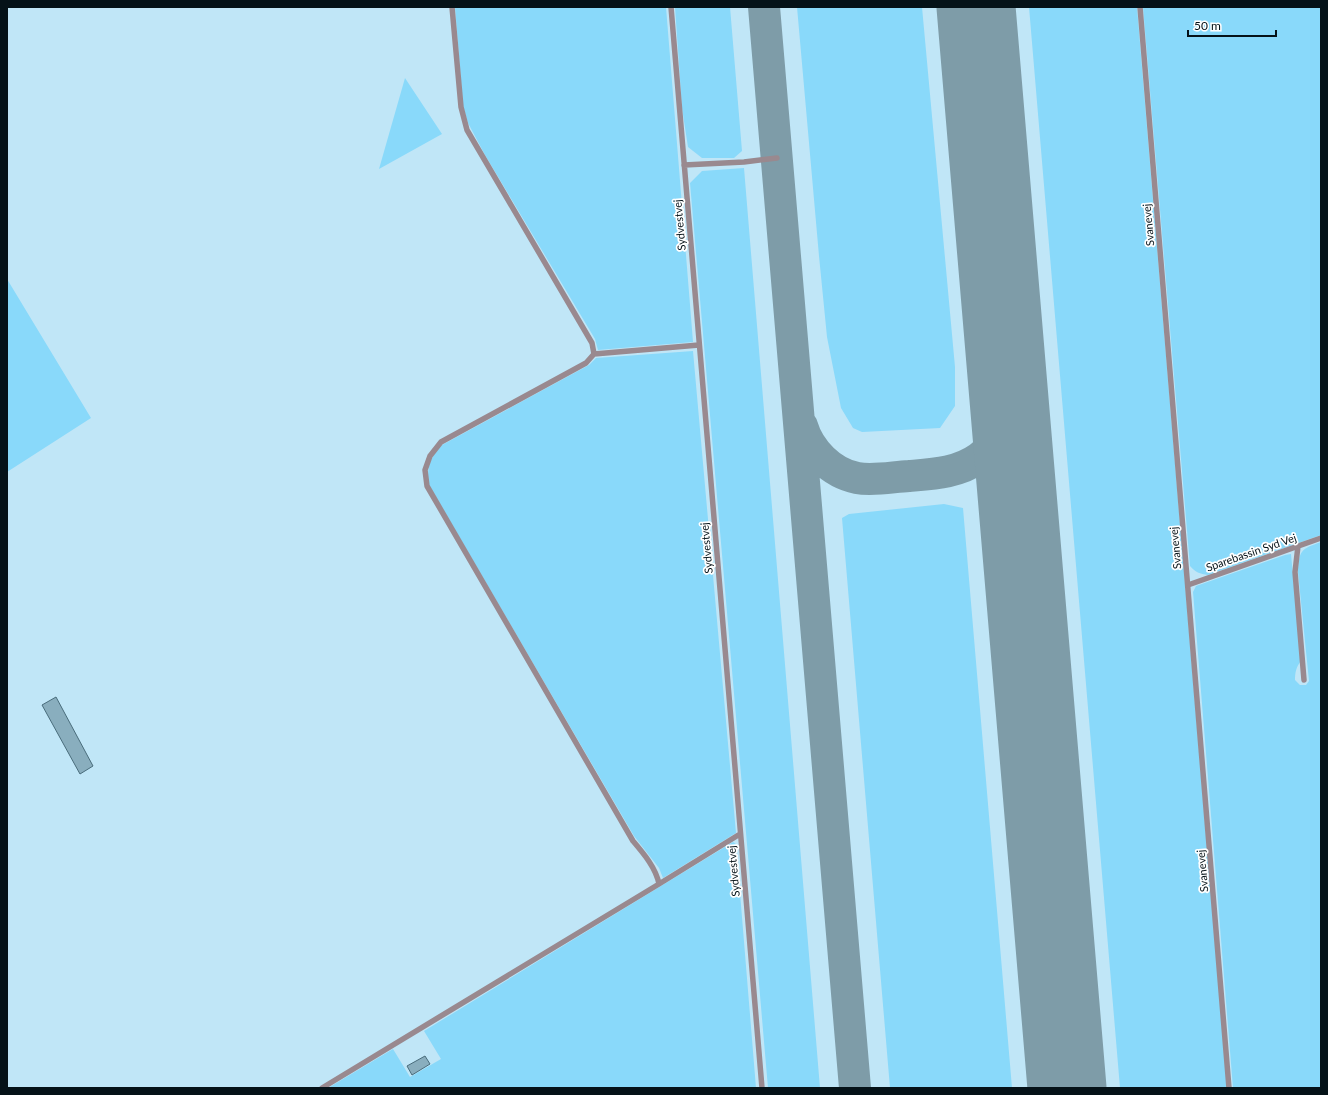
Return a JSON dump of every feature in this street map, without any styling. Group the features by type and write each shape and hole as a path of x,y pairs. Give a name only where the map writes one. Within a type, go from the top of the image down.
{"lane":[{"path":"452,7 461,107 468,130 592,343 594,354"},
{"name":"Sydvestvej","path":"671,7 762,1088"},
{"name":"Svanevej","path":"1140,7 1229,1088"},
{"path":"684,165 744,162 777,158"},
{"path":"659,884 657,876 645,855 633,842 427,486 425,470 430,456 440,442 586,363 594,354 699,345"},
{"name":"Sparebassin Syd Vej","path":"1188,585 1321,538"},
{"path":"1298,546 1295,572 1304,680"},
{"path":"322,1088 740,834"}],"shaded area":[{"path":"455,7 666,7 693,342 598,350 595,339 485,155 468,123 463,106"},
{"path":"675,7 730,7 742,151 734,158 702,158 688,147 682,108"},
{"path":"797,7 922,7 955,367 955,406 940,428 862,432 853,428 841,408 827,337"},
{"path":"1029,7 1137,7 1227,1088 1120,1088"},
{"path":"1143,7 1321,7 1321,535 1208,575 1194,570 1190,566"},
{"path":"405,78 442,134 379,169"},
{"path":"744,168 820,1088 768,1088 690,183 702,171"},
{"path":"7,279 91,418 7,472"},
{"path":"693,351 736,833 663,878 659,868 634,836 429,485 428,473 434,454 442,445 589,365 596,358"},
{"path":"944,504 963,508 1012,1088 890,1088 842,518 849,514"},
{"path":"1321,542 1321,1088 1233,1088 1193,592 1196,586 1291,554 1301,661 1296,670 1295,680 1300,685 1306,685 1309,681 1298,565 1302,551"},
{"path":"733,842 736,844 756,1088 328,1088 393,1049 410,1077 441,1059 424,1031"}],"building":[{"path":"56,697 93,766 80,774 42,705"},
{"path":"425,1056 430,1064 412,1075 407,1066"}],"taxiway":[{"path":"764,7 855,1088"},
{"path":"802,426 810,444 822,459 830,466 838,471 857,478 883,478 945,472 971,463 979,458 989,448 1010,410"}],"runway":[{"path":"976,7 1067,1088"}]}
